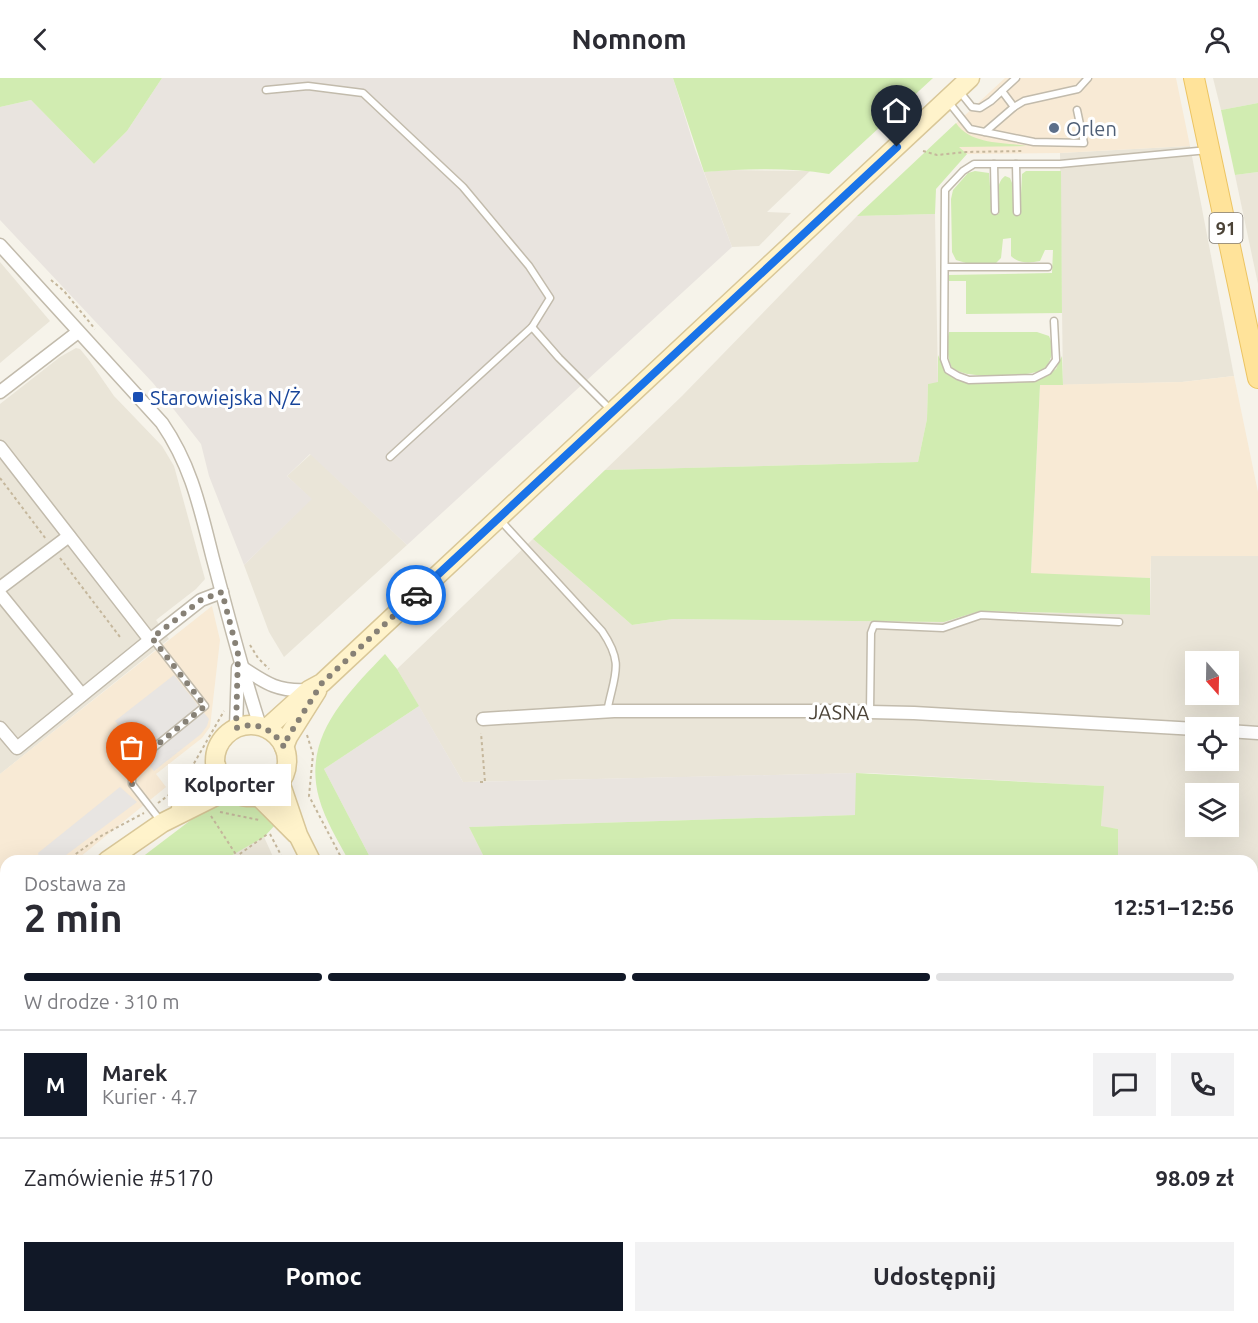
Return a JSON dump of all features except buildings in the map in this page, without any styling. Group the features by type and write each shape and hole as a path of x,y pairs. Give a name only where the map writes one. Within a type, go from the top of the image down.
{"main road":[{"name":"91","path":"1194,78 1258,378"}],"street":[{"path":"264,727 315,686 498,518 958,89"},
{"path":"0,245 162,423 180,451 194,485 238,654 264,727"},
{"path":"0,392 78,332"},
{"path":"0,447 151,639"},
{"path":"0,588 69,536"},
{"path":"0,728 16,748 201,600 222,592"},
{"path":"0,594 82,695"},
{"path":"236,728 238,654"},
{"path":"243,668 278,688 291,691 315,686"},
{"path":"284,747 315,686"},
{"name":"JASNA","path":"482,725 607,712 870,712 1185,728"},
{"path":"264,727 278,737 284,747 287,759 286,771 274,789 258,796 238,794 230,789 218,775 216,754 220,743 236,728 264,727"},
{"path":"1239,732 1258,733"},
{"path":"167,820 209,778 216,765"},
{"path":"280,782 298,835 308,855"},
{"path":"118,855 167,820 230,789"},
{"path":"258,796 298,835"}],"lane":[{"path":"958,89 973,108 980,108 1016,78"},
{"path":"985,132 1024,101 1078,88 1088,78"},
{"path":"266,90 308,86 363,93 463,187 529,266 550,298 532,327 390,457"},
{"path":"958,89 970,129 1034,142 1083,143 1077,110"},
{"path":"1002,91 1014,107"},
{"path":"1054,321 1056,360 1048,371 1034,378 969,380 948,370 944,359 945,190 963,171 974,164 1060,164 1209,150"},
{"path":"994,164 995,211"},
{"path":"1016,165 1017,212"},
{"path":"945,267 1048,267"},
{"path":"532,327 559,358 613,411"},
{"path":"498,518 602,631 613,647 616,669 607,712"},
{"path":"870,712 871,633 874,626 943,628 981,615 1119,622"},
{"path":"151,639 205,706 136,762 132,784 151,808 167,820"}],"path":[{"path":"183,782 216,722 229,706"},
{"path":"480,782 485,782 482,725"},
{"path":"306,735 313,754 309,796 340,855"},
{"path":"74,855 101,836 137,819 177,789"},
{"path":"236,855 211,816 212,809 262,821"},
{"path":"266,827 281,855"},
{"path":"238,855 269,833"}],"shaded area":[{"path":"162,78 673,78 695,149 732,247 407,545 310,454 287,476 312,499 244,565 209,476 201,444 153,383 0,220 0,107 31,100 94,164 127,131"},
{"path":"1005,78 1176,78 1190,146 1060,153 967,154 958,147 934,144"},
{"path":"1213,78 1258,78 1258,103 1221,110"},
{"path":"1190,146 1234,376 1182,382 1063,385 1060,153"},
{"path":"810,171 767,212 791,213 759,246 732,247 704,172"},
{"path":"1258,172 1258,284 1235,175"},
{"path":"935,214 938,383 928,384 927,419 918,462 605,470 682,396 857,216"},
{"path":"0,262 50,321 0,363"},
{"path":"76,348 80,349 89,360 114,396 162,446 174,466 205,579 196,589 156,620 169,639 0,774 0,404 60,357"},
{"path":"1234,376 1258,492 1258,556 1151,556 1150,578 1031,574 1040,385 1182,382"},
{"path":"311,454 407,545 284,657 269,632 244,565 311,499 287,476"},
{"path":"533,539 632,625 673,619 944,622 980,611 1150,615 1151,556 1258,556 1258,855 1118,855 1118,829 1101,827 1103,786 869,773 463,782 397,669"},
{"path":"212,606 220,640 210,727 202,738 156,774 166,787 82,855 0,855 0,774"},
{"path":"174,675 209,719 201,734 154,771 115,721"},
{"path":"419,706 463,782 856,773 856,815 469,827 483,855 369,855 324,769"},
{"path":"120,787 137,802 66,855 38,855 38,853"},
{"path":"264,837 272,855 232,855"}],"green space":[{"path":"0,78 162,78 127,131 94,164 31,100 0,107"},
{"path":"673,78 933,78 829,174 751,169 704,172"},
{"path":"1258,103 1258,172 1235,175 1221,110"},
{"path":"956,123 962,130 979,139 1027,146 959,147 967,154 936,189 935,214 857,216"},
{"path":"975,171 989,173 992,214 999,214 998,188 1005,176 1010,178 1012,183 1014,214 1020,214 1022,174 1026,171 1061,171 1062,313 966,314 966,281 949,281 949,275 1052,273 1053,250 1045,250 1040,261 1021,262 1011,256 1011,238 1003,239 1001,258 996,263 966,263 956,260 952,252 951,199 953,190 968,173"},
{"path":"949,332 1037,332 1049,336 1052,354 1044,370 1035,372 1011,376 983,376 960,372 952,368 949,360"},
{"path":"938,355 947,374 962,381 1037,381 1056,369 1062,356 1063,385 1040,385 1031,573 1150,578 1150,615 980,611 944,622 673,619 632,625 533,539 605,470 918,462 927,419 928,384 938,382"},
{"path":"385,654 397,669 419,706 324,769 369,855 346,855 328,822 319,798 315,776 322,736 331,718 356,685"},
{"path":"856,773 1104,786 1101,826 1118,829 1118,855 483,855 469,827 855,815"},
{"path":"233,801 256,806 276,824 264,837 232,855 145,855 204,810 217,802"}],"way so far":[{"path":"132,784 136,762 205,706 152,638 201,600 222,592 238,654 236,728 252,725 267,728 278,737 284,747 322,683 416,595"}],"place":[{"name":"Orlen","path":"1054,128"},
{"name":"Starowiejska N/Ż","path":"138,397"},
{"name":"Kolporter","path":"132,784"}],"route":[{"path":"416,595 897,147"}]}
